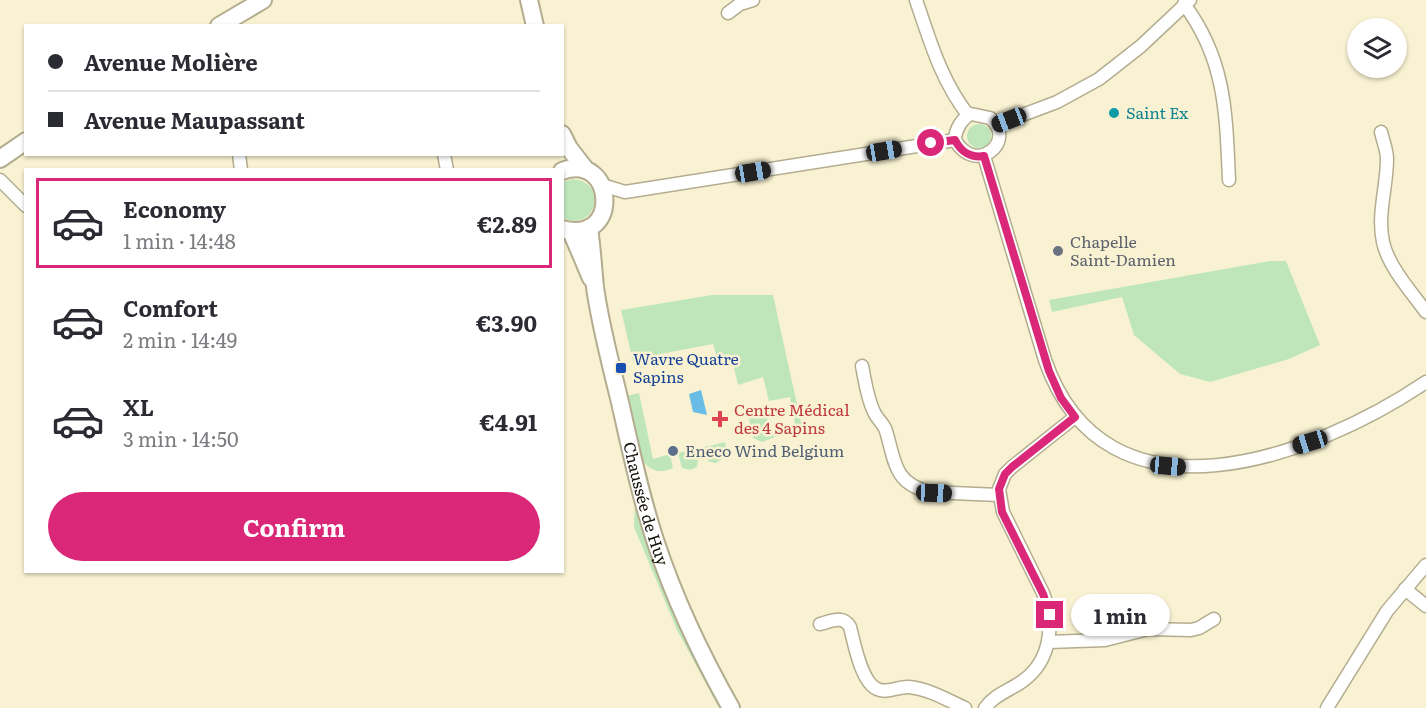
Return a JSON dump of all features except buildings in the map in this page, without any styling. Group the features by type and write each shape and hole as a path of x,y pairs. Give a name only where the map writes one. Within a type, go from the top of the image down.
{"main road":[{"path":"222,24 263,0"},
{"path":"529,0 535,24"},
{"path":"564,138 585,170"},
{"path":"0,159 24,142"},
{"path":"564,170 576,168 592,174 602,185 606,201 601,216 589,228 567,230"},
{"name":"Chaussée de Huy","path":"589,228 595,287 635,470 656,544 689,626 731,708"},
{"name":"Chaussée de Huy","path":"567,230 595,287"}],"street":[{"path":"728,13 740,4 753,0"},
{"path":"916,0 936,62 945,81 968,115"},
{"path":"996,125 1057,102 1099,79 1141,46 1187,2 1219,76 1225,106 1229,180"},
{"path":"955,140 967,153 976,156 984,156 994,149 998,142 999,134 996,125 990,118 968,115"},
{"path":"955,140 956,133 968,115"},
{"path":"1381,132 1387,163 1382,196 1383,243 1405,283 1426,312"},
{"path":"602,185 625,192 955,140"},
{"path":"984,156 1049,371 1061,398 1075,417 1104,442 1137,458 1168,466 1211,466 1275,453 1327,436 1380,411 1426,382"},
{"path":"0,180 24,204"},
{"path":"604,209 625,192"},
{"path":"862,366 871,406 885,428 895,465 906,481 928,492 999,495"},
{"path":"986,708 996,696 1027,678 1042,657 1048,642 1050,627 1048,605 1002,512 999,495 1002,481 1012,467 1075,417"},
{"path":"1327,708 1381,621 1426,565"},
{"path":"1405,589 1426,606"},
{"path":"820,624 840,619 847,621 859,662 871,685 877,689 885,691 901,687 918,688 965,708"},
{"path":"1048,642 1105,640 1148,629 1191,630 1214,619"}],"green space":[{"path":"979,124 988,127 991,136 988,145 979,148 970,145 967,136 970,127"},
{"path":"573,179 585,182 592,189 595,197 594,206 583,219 574,221 564,218 564,182"},
{"path":"1270,261 1286,261 1320,345 1289,359 1210,382 1180,374 1134,335 1122,297 1052,312 1049,300"},
{"path":"712,295 773,295 802,427 762,442 753,438 748,415 764,407 770,431 795,424 790,397 769,401 763,377 738,385 733,364 726,366 725,360 718,361 713,344 660,354 633,362 621,310"},
{"path":"639,393 653,459 670,454 673,468 664,471 656,470 643,461 627,396"},
{"path":"725,442 728,455 716,463 710,462 707,459 705,447"},
{"path":"696,449 697,467 690,470 682,468 678,453"},
{"path":"635,498 724,708 719,708 677,630 634,527"}],"water":[{"path":"701,390 707,415 693,412 689,394"}],"place":[{"name":"Saint Ex","path":"1114,113"},
{"name":"Chapelle Saint-Damien","path":"1058,251"},
{"name":"Wavre Quatre Sapins","path":"621,368"},
{"name":"Centre Médical des 4 Sapins","path":"720,419"},
{"name":"Eneco Wind Belgium","path":"673,451"}],"route":[{"path":"931,143 955,140 967,153 973,156 984,156 1049,371 1061,398 1075,417 1012,467 1005,474 999,489 1002,512 1043,594 1050,615"}]}
